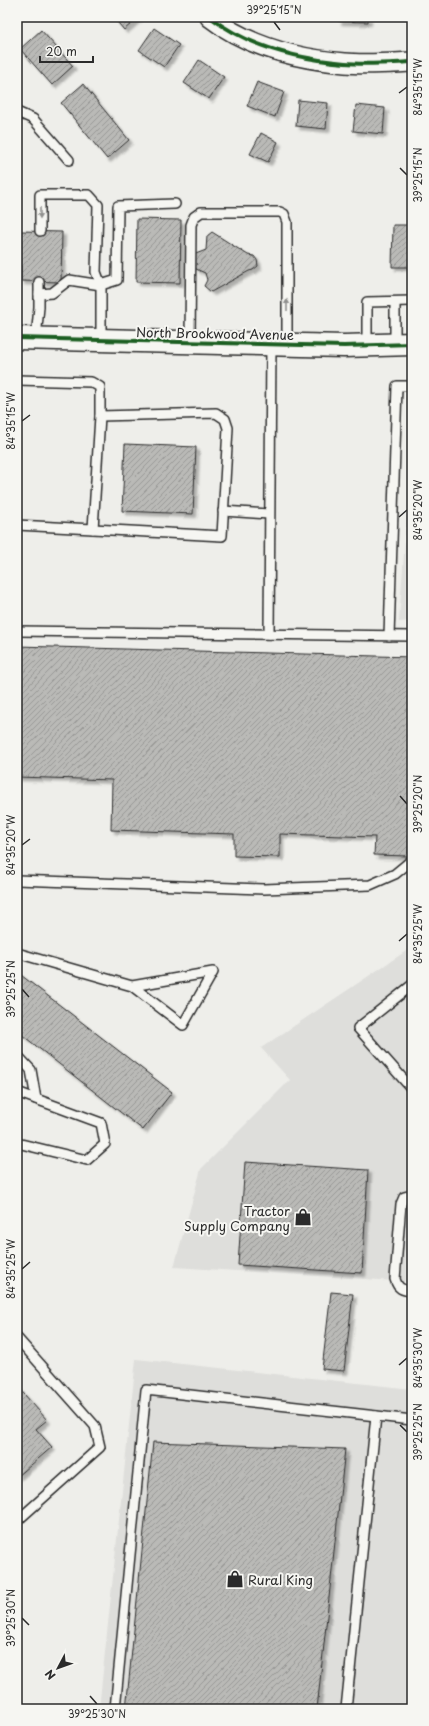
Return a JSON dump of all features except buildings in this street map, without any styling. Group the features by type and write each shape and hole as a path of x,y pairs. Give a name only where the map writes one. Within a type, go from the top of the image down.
{"street":[{"path":"210,17 220,24 261,45 310,59 346,63 412,62"},
{"name":"North Brookwood Avenue","path":"26,338 344,346 366,344 404,344"}],"lane":[{"path":"17,112 33,119 69,160"},
{"path":"40,231 40,195 89,195 98,205 96,272 101,285 101,340"},
{"path":"39,294 52,293 69,280 101,285 117,280 118,206 175,204"},
{"path":"190,342 190,225 194,217 201,212 280,212 284,214 287,222 269,514 269,634"},
{"path":"26,338 39,294 39,282"},
{"path":"366,344 367,302 412,301"},
{"path":"395,302 404,344"},
{"path":"17,380 91,382 100,387 100,416 93,529"},
{"path":"389,636 397,386 412,386"},
{"path":"17,525 222,536 228,428 225,419 216,413 100,416"},
{"path":"223,511 269,514"},
{"path":"17,631 412,636"},
{"path":"17,880 264,888 370,885 395,874 412,860"},
{"path":"17,953 132,986 182,1025 213,972 132,986"},
{"path":"412,985 358,1028 412,1089"},
{"path":"17,1055 31,1070 36,1098"},
{"path":"17,1092 101,1123 105,1144 88,1160 17,1143"},
{"path":"412,1194 404,1197 401,1204 395,1279 397,1286 403,1290 412,1291"},
{"path":"17,1338 95,1426 100,1447 17,1521"},
{"path":"115,1709 146,1390 412,1420"},
{"path":"346,1709 376,1416"}],"shaded area":[{"path":"412,446 412,621 399,622 399,621"},
{"path":"412,947 412,1282 174,1267 201,1169 290,1080 261,1048"},
{"path":"136,1359 412,1389 412,1709 99,1709"}],"cycle path":[{"path":"210,17 240,36 291,54 353,64 412,62"},
{"path":"17,338 344,346 412,344"}],"place":[{"name":"Tractor Supply Company","path":"303,1217"},
{"name":"Rural King","path":"235,1579"}]}
